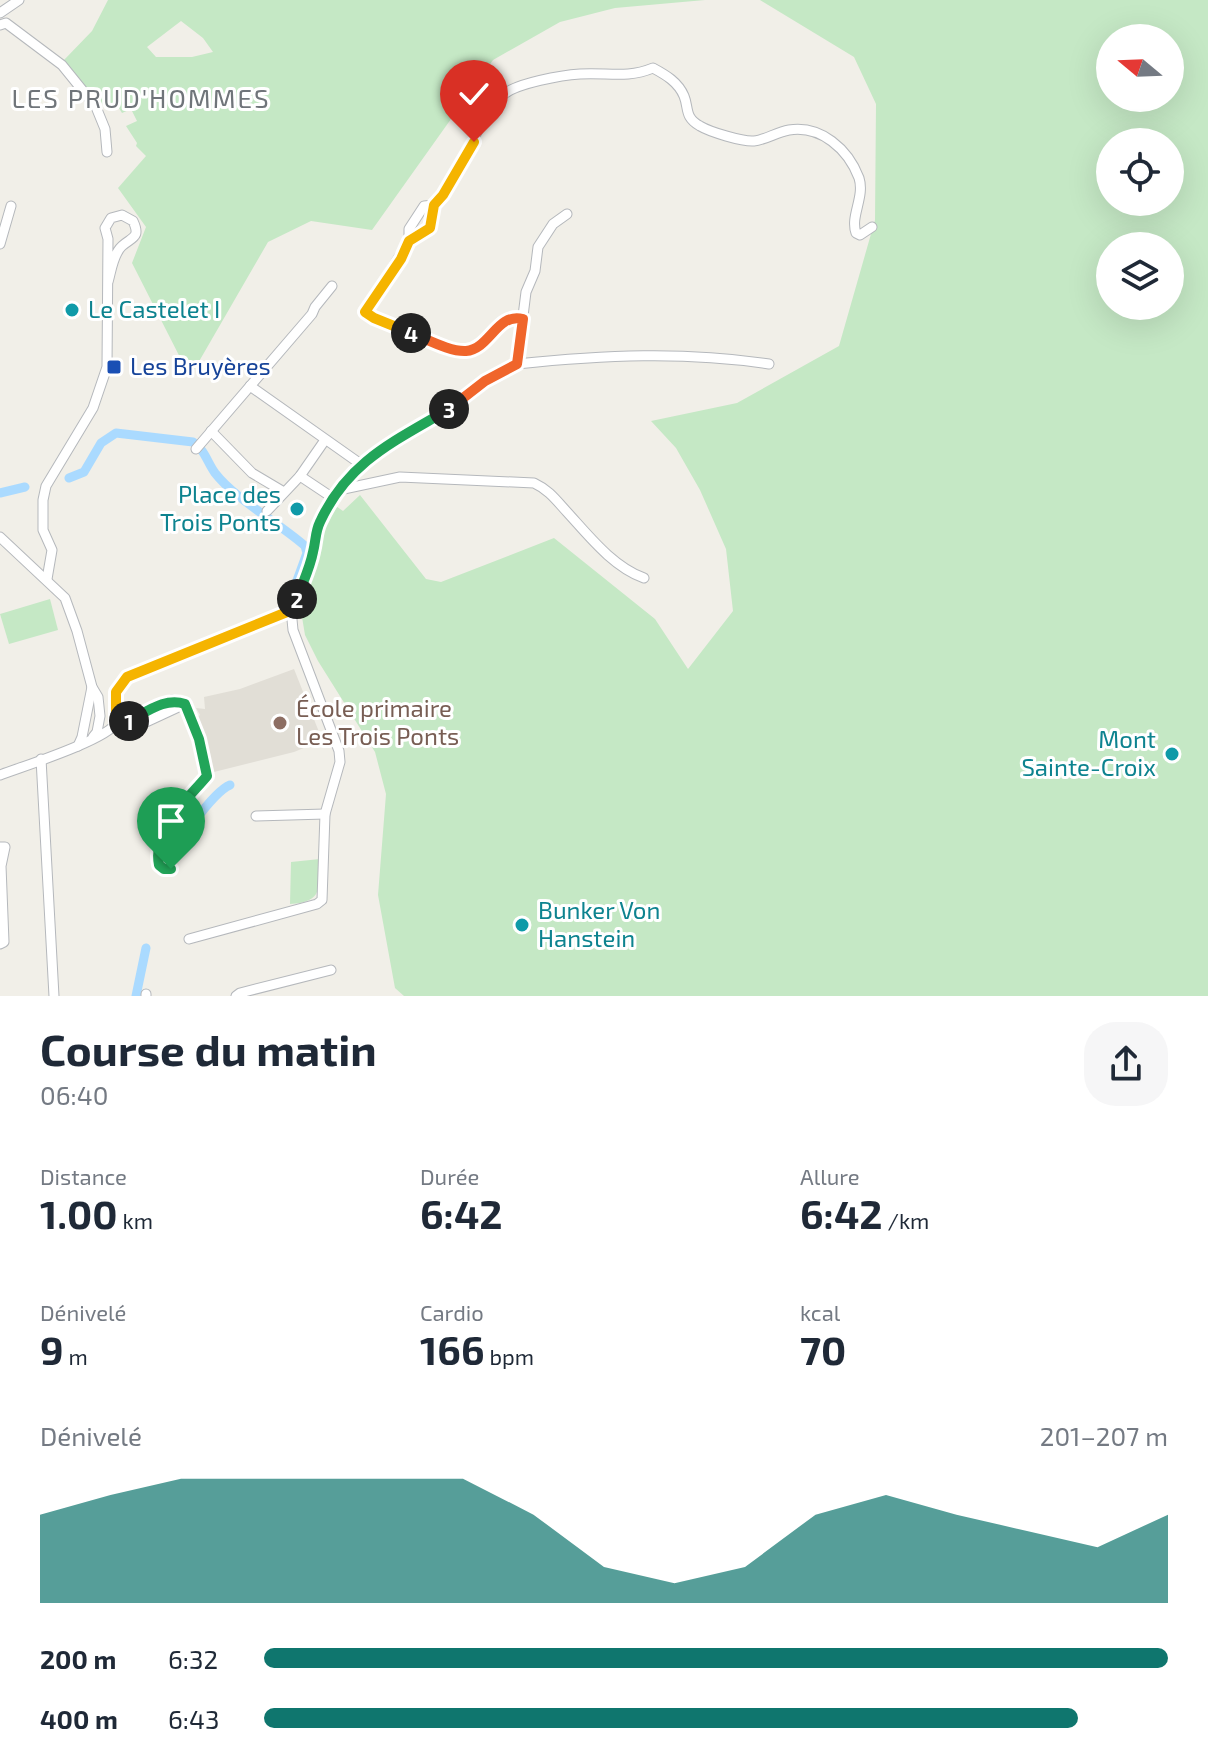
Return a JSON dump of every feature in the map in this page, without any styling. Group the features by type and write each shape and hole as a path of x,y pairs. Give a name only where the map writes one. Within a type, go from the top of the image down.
{"street":[{"path":"0,13 19,0"},
{"path":"0,25 6,23 66,68 101,117 107,152"},
{"path":"409,241 430,228 434,205 505,93 566,75 636,75 653,68 667,75 679,87 690,118 699,126 747,141 792,130 831,139 838,144 859,179 861,194 854,227 856,233 860,235 872,227"},
{"path":"434,205 424,206 409,229 409,241 401,259 365,312 463,352 478,348 507,319 523,319"},
{"path":"0,244 11,206"},
{"path":"517,364 526,292 535,271 538,247 553,224 567,214"},
{"path":"47,579 52,550 43,530 43,500 51,476 93,408 103,382 108,358 108,282 108,239 105,228 111,218 122,215 129,217 136,226 135,235 132,241 122,246 108,282"},
{"path":"108,239 122,246"},
{"path":"198,446 312,314 332,286"},
{"path":"117,725 116,692 127,677 291,609 313,553 319,522 336,494 362,465 391,441 459,404 485,381 517,364 633,355 735,359 769,364"},
{"path":"250,386 362,465"},
{"path":"211,431 252,473 284,492"},
{"path":"267,511 300,476 325,440"},
{"path":"300,476 336,494 400,477 534,483 548,490 622,567 644,578"},
{"path":"0,537 65,598 92,687 96,691 100,716 93,737"},
{"path":"36,569 52,550"},
{"path":"189,939 317,904 322,900 325,814 340,762 339,751 293,630 291,609"},
{"path":"78,746 92,687"},
{"path":"0,775 78,746 165,702 172,700 185,704 199,739 207,776 160,837 157,847 159,865 171,869"},
{"path":"41,759 54,996"},
{"path":"256,816 325,814"},
{"path":"0,847 5,847 0,867 4,942 0,944"},
{"path":"236,996 331,970"}],"shaded area":[{"name":"École primaire Les Trois Ponts","path":"294,669 321,737 316,743 294,752 210,773 196,718 200,715 196,708 205,709 204,697 240,689"}],"green space":[{"path":"108,0 705,0 615,8 560,22 493,60 372,230 311,221 268,242 190,377 132,263 146,227 118,188 146,156 136,146 126,126 137,121 131,109 122,113 117,105 106,108 97,98 89,95 64,60 92,31","holes":["181,21 203,38 213,52 192,57 156,57 147,47"]},
{"path":"760,0 1208,0 1208,996 404,996 395,988 378,895 386,794 375,752 318,661 305,635 300,605 326,515 333,504 343,511 360,495 426,579 441,582 554,538 655,619 688,669 733,611 726,549 700,490 676,448 651,421 737,403 839,346 875,220 876,104 854,57"},
{"path":"50,599 58,630 9,644 0,614"},
{"path":"320,859 319,885 314,896 301,903 290,904 291,862"}],"waterway":[{"path":"69,478 84,472 101,443 116,433 193,442 224,483 305,546 307,553 291,597"},
{"path":"0,493 25,487"},
{"path":"167,867 194,822 214,798 230,785"},
{"path":"136,996 146,948"}],"place":[{"name":"Le Castelet I","path":"72,310"},
{"name":"Les Bruyères","path":"114,367"},
{"name":"Place des Trois Ponts","path":"297,509"},
{"name":"École primaire Les Trois Ponts","path":"280,723"},
{"name":"Mont Sainte-Croix","path":"1172,754"},
{"name":"Bunker Von Hanstein","path":"522,925"}],"district":[{"name":"LES PRUD'HOMMES","path":"141,99"}],"route":[{"path":"171,869 159,865 157,847 167,826 207,776 199,739 185,704 172,700 119,726 116,723 115,698 119,686 127,677 291,609 313,553 319,522 350,477 391,441 459,404 485,381 517,364 523,319 507,319 478,348 463,352 392,327 365,312 401,259 409,241 430,228 434,205 474,142"}]}
